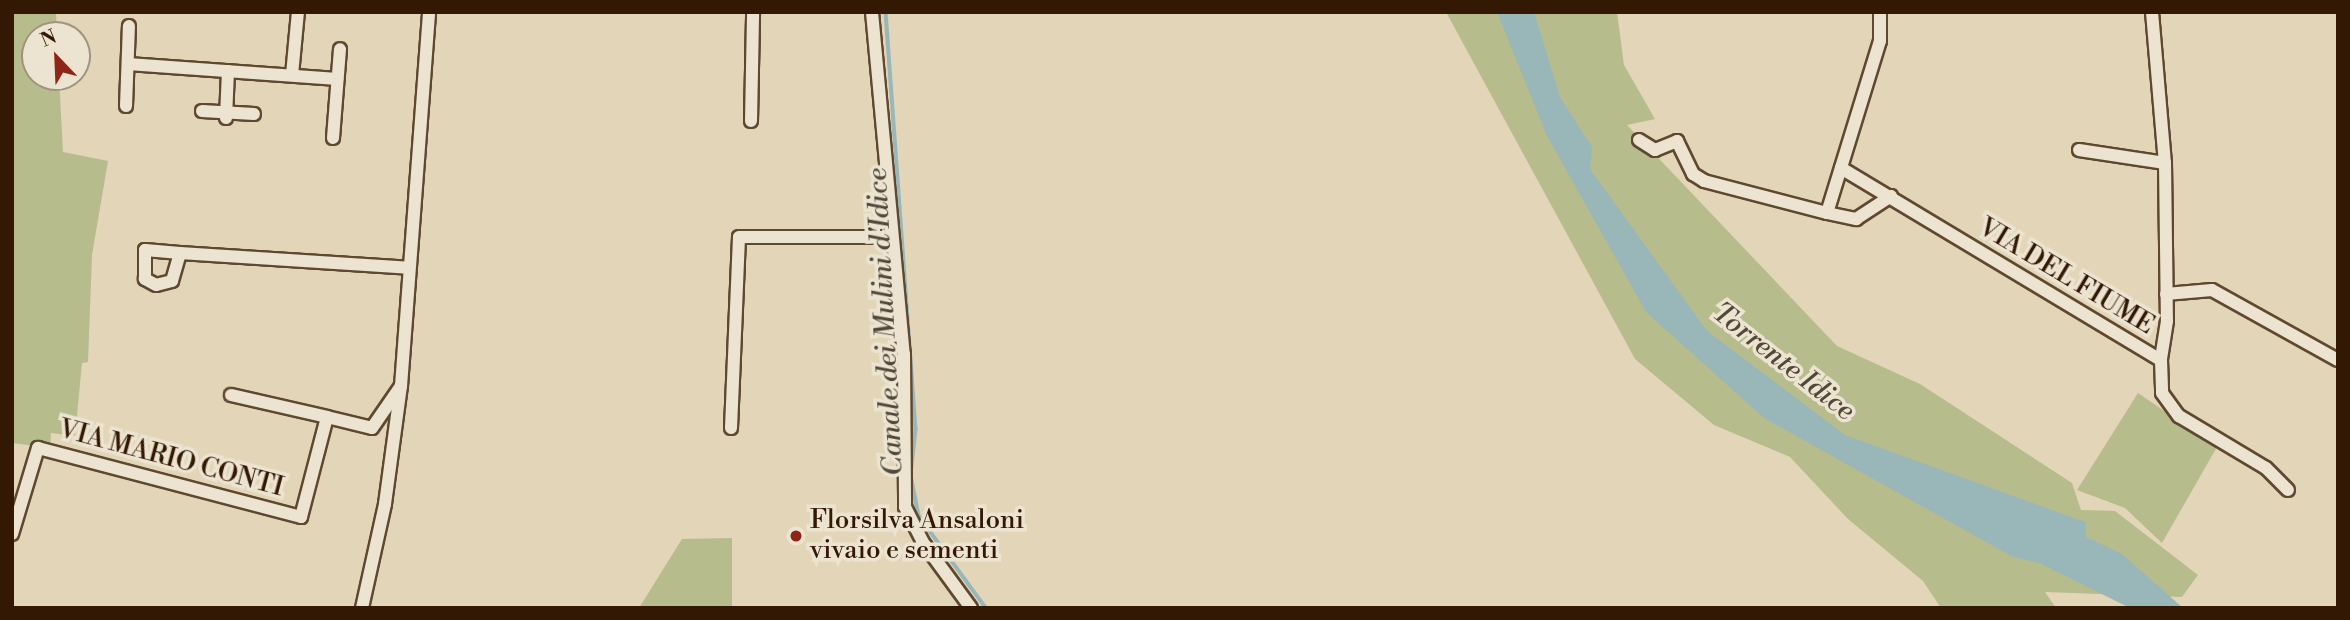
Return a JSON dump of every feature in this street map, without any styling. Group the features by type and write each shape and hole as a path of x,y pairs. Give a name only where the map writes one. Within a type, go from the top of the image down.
{"street":[{"path":"292,75 298,12"},
{"path":"362,608 386,504 401,386 429,12"},
{"path":"751,121 753,12"},
{"path":"872,12 906,389 905,507 922,541 971,608"},
{"path":"1827,213 1880,41 1880,12"},
{"path":"2152,13 2165,163 2166,294 2161,360"},
{"path":"126,106 129,26"},
{"path":"333,138 340,49"},
{"path":"128,64 337,79"},
{"path":"226,115 228,71"},
{"path":"202,111 226,115 254,114"},
{"path":"1639,140 1655,149 1677,141 1693,174 1704,181 1827,213 1856,219 1892,196"},
{"path":"2078,150 2165,163"},
{"name":"VIA DEL FIUME","path":"1841,168 1892,196 2161,360 2162,393 2179,415 2266,468 2288,490"},
{"path":"730,428 739,237 892,237"},
{"path":"180,253 409,268"},
{"path":"2166,294 2212,290 2338,360"},
{"path":"231,396 372,428 401,386"},
{"name":"VIA MARIO CONTI","path":"12,534 37,447 301,517 327,417"}],"green space":[{"path":"12,12 56,12 56,21 21,21 21,91 60,91 63,152 108,161 92,255 88,362 82,363 75,436 51,433 50,448 12,443"},
{"path":"1446,12 1617,12 1624,65 1655,119 1627,125 1837,346 1920,384 2072,483 2081,510 2115,511 2198,575 2182,597 2045,592 2056,608 1941,608 1923,581 1848,519 1790,457 1714,425 1635,359"},
{"path":"2138,393 2217,447 2162,543 2125,508 2077,490"},
{"path":"732,538 732,608 639,608 682,539"}],"water":[{"path":"1497,12 1534,12 1560,97 1592,147 1590,169 1707,331 1845,435 2085,522 2086,537 2122,554 2183,608 2130,608 2039,563 2013,557 1764,418 1646,312 1547,136"}],"waterway":[{"name":"Canale dei Mulini d'Idice","path":"886,12 916,429 911,475 919,516 986,608"}],"place":[{"name":"Florsilva Ansaloni vivaio e sementi","path":"796,536"}],"water label":[{"name":"Torrente Idice","path":"1783,362"}]}
